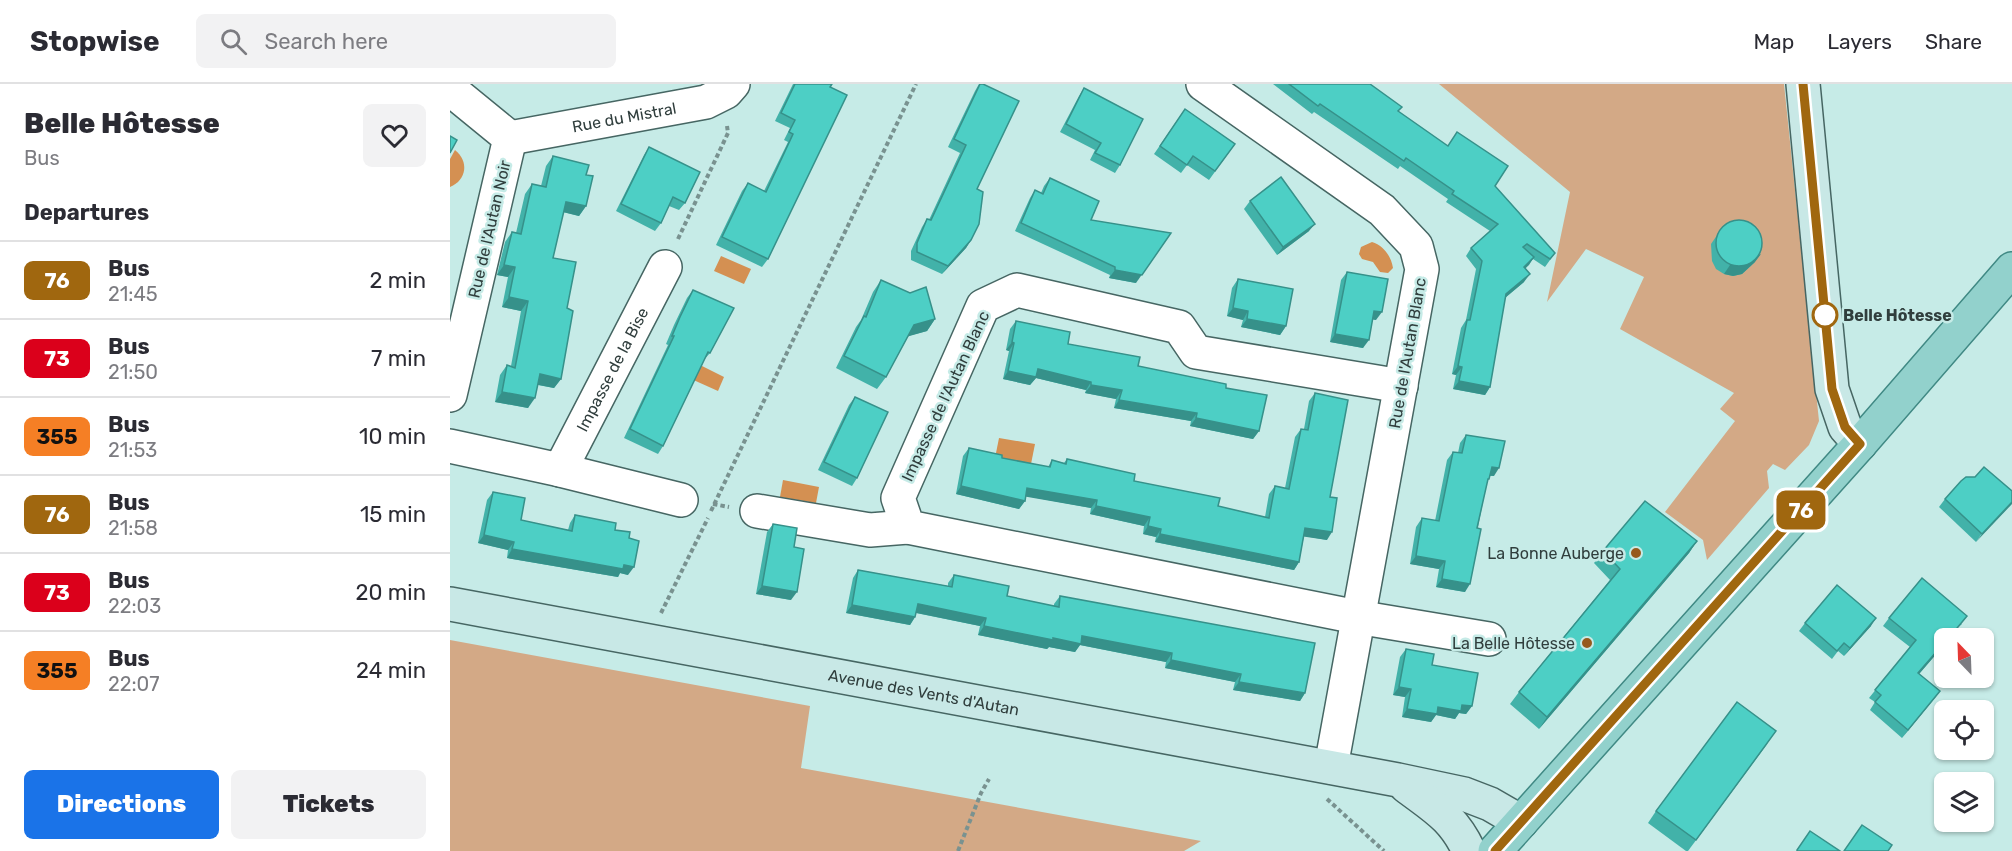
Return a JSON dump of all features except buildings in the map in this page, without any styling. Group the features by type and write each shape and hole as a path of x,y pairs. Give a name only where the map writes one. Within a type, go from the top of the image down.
{"main road":[{"path":"1493,850 1521,822 1860,444 2012,269"}],"street":[{"name":"Rue de l'Autan Blanc","path":"1203,84 1382,210 1416,246 1422,269 1328,783"},
{"path":"1803,84 1832,389 1845,427 1860,444"},
{"name":"Rue du Mistral","path":"510,138 706,102 729,88"},
{"name":"Rue de l'Autan Noir","path":"450,89 510,138 450,395"},
{"name":"Impasse de la Bise","path":"560,470 665,267"},
{"name":"Impasse de l'Autan Blanc","path":"908,527 898,498 983,306 1017,290 1179,327 1196,352 1401,386"},
{"path":"450,446 681,500"},
{"path":"757,511 870,531 908,527 1357,617 1489,639"},
{"name":"Avenue des Vents d'Autan","path":"450,604 650,641 1328,783 1398,780 1464,794 1490,804 1521,822"},
{"name":"Avenue des Vents d'Autan","path":"1398,780 1447,816 1462,836 1493,850"}],"path":[{"path":"650,641 658,618 715,505 915,84"},
{"path":"665,267 728,133 729,88"},
{"path":"681,500 757,511"},
{"path":"958,851 989,778"},
{"path":"1328,783 1384,851"}],"shaded area":[{"path":"1439,84 1784,84 1819,421 1809,445 1785,470 1773,464 1767,471 1769,488 1707,560 1703,540 1665,512 1735,421 1720,409 1734,393 1620,329 1644,277 1586,249 1547,302 1570,192"},
{"path":"455,150 463,159 464,170 460,180 450,187 450,159"},
{"path":"1372,242 1380,246 1391,259 1393,268 1388,273 1380,272 1373,262 1362,259 1359,254 1361,247"},
{"path":"721,256 751,269 744,284 714,271"},
{"path":"696,363 724,377 718,391 689,378"},
{"path":"999,438 1035,444 1031,464 995,458"},
{"path":"783,480 819,487 816,503 780,497"},
{"path":"450,640 810,706 801,768 1201,841 1184,851 450,851"}],"bus line":[{"name":"76","path":"1495,851 1860,444 1845,427 1832,389 1803,84"}],"place":[{"name":"Belle Hôtesse","path":"1825,315"},
{"name":"La Bonne Auberge","path":"1636,553"},
{"name":"La Belle Hôtesse","path":"1587,643"}]}
